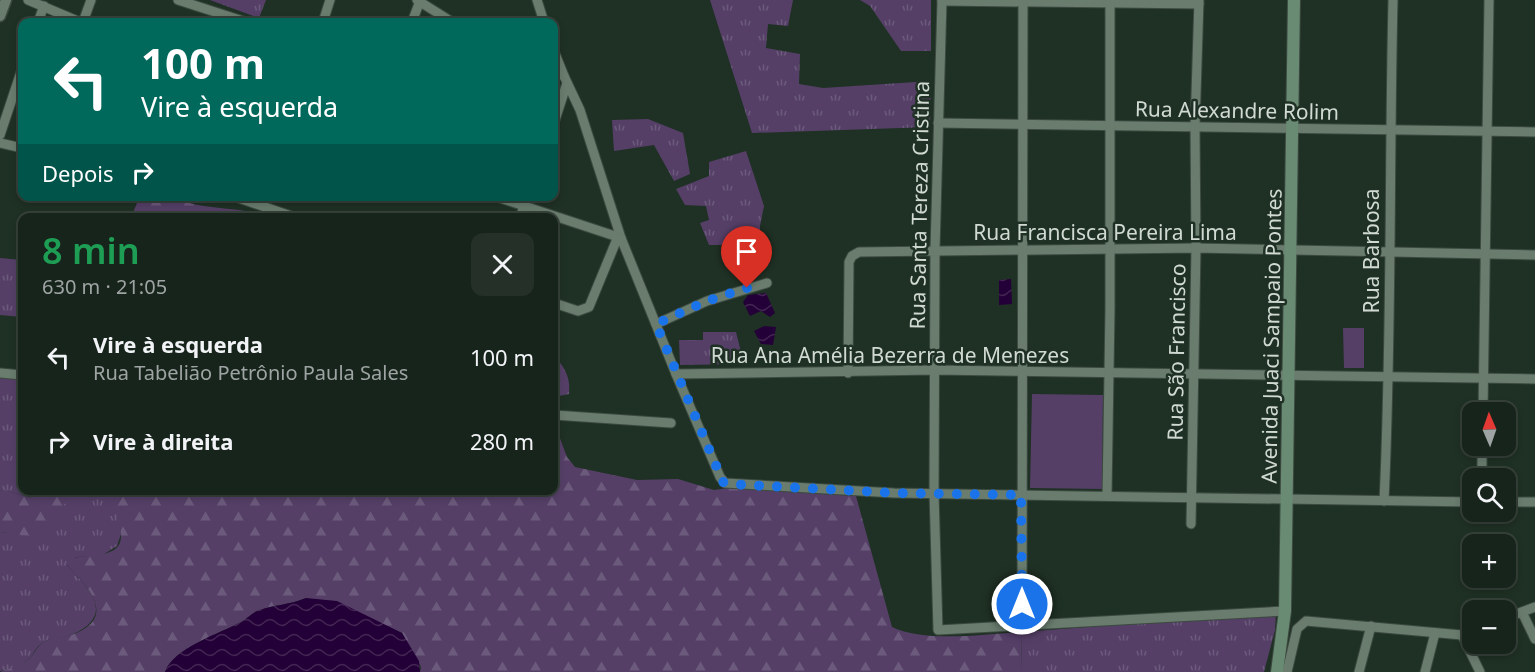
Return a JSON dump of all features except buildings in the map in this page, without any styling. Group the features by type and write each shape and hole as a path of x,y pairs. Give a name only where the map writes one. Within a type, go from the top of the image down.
{"main road":[{"name":"Avenida Juaci Sampaio Pontes","path":"1277,672 1285,611 1288,499 1294,0"}],"street":[{"path":"0,16 6,0"},
{"path":"28,0 72,18"},
{"path":"84,18 91,0"},
{"path":"178,0 234,18"},
{"path":"324,18 330,0"},
{"path":"537,0 543,18"},
{"path":"942,0 1199,2"},
{"name":"Rua Santa Tereza Cristina","path":"942,0 934,369 937,626 938,630 944,631 1022,626"},
{"name":"Rua Barbosa","path":"1384,501 1390,375 1388,254 1393,0"},
{"path":"1483,402 1489,0"},
{"path":"413,18 419,1 446,18"},
{"path":"1023,1 1022,626 1285,611 1299,627"},
{"path":"1107,496 1110,1"},
{"name":"Rua São Francisco","path":"1191,524 1196,248 1195,126 1199,2"},
{"path":"40,18 44,6"},
{"path":"558,60 580,110 619,239 720,477 729,484 934,493 1462,502"},
{"path":"558,74 566,79"},
{"path":"558,108 566,79"},
{"path":"0,135 18,81"},
{"name":"Rua Alexandre Rolim","path":"938,123 1535,132"},
{"path":"0,143 18,147"},
{"path":"260,201 286,213"},
{"path":"507,201 541,213"},
{"path":"521,213 525,201"},
{"path":"558,219 619,239"},
{"path":"558,304 578,311 589,307 619,239"},
{"name":"Rua Francisca Pereira Lima","path":"848,373 850,259 859,252 1196,248 1388,254 1535,255"},
{"path":"656,324 707,301 767,283"},
{"name":"Rua Ana Amélia Bezerra de Menezes","path":"676,375 848,373 934,369 1535,379"},
{"path":"0,373 18,375"},
{"path":"558,416 670,423"},
{"path":"1516,502 1535,502"},
{"path":"1516,614 1535,607"},
{"path":"1522,612 1535,639"},
{"path":"1287,672 1299,627 1306,621 1462,635"},
{"path":"1359,672 1371,626"},
{"path":"1425,672 1435,633"},
{"path":"1471,654 1480,672"}],"green space":[{"path":"210,0 266,0 259,18"},
{"path":"710,0 793,0 788,26 768,24 766,48 800,54 799,84 823,88 931,81 930,127 752,133"},
{"path":"860,0 931,0 931,51 901,51 870,6"},
{"path":"648,119 683,133 690,174 674,181 654,145 614,151 612,120"},
{"path":"746,151 764,206 760,226 760,254 734,245 709,245 700,223 709,220 706,206 685,205 676,189 709,176 709,162"},
{"path":"138,201 179,201 254,213 133,213"},
{"path":"0,258 18,260 18,317 0,315"},
{"path":"1343,328 1364,328 1364,368 1344,368"},
{"path":"703,332 736,332 744,364 680,365 679,340 703,340"},
{"path":"558,360 566,372 569,394 558,396"},
{"path":"0,377 18,379 18,494 6,490 0,491"},
{"path":"1032,394 1103,395 1102,489 1030,488"},
{"path":"558,433 567,457 575,467 637,480 678,479 714,490 728,488 856,496 892,627 921,635 938,636 1021,632 1022,672 420,672 421,667 402,633 366,617 306,598 257,611 241,622 187,649 170,663 165,672 0,672 26,661 45,641 71,635 94,620 95,602 90,592 67,565 70,559 109,552 120,543 121,534 114,497 104,495 558,495"},
{"path":"6,490 30,498 34,495 88,495 62,505 35,533 29,536 0,532 0,491"},
{"path":"88,495 104,495 114,497 118,502 121,534 117,546 101,556 76,557 67,565 90,592 96,609 94,618 73,634 43,642 23,663 0,671 0,532 26,534 33,532 48,514"},
{"path":"1276,613 1275,630 1264,672 1022,672 1021,632"}],"water":[{"path":"1011,279 1012,304 999,305 999,280"},
{"path":"766,293 775,313 770,317 761,311 750,316 743,302 748,295"},
{"path":"764,326 776,327 773,345 761,344 754,331"},
{"path":"306,598 337,601 402,633 419,661 420,672 165,672 170,663 187,649 241,622 257,611"}],"route":[{"path":"747,288 707,301 656,324 723,482 894,493 1021,495 1022,604"}]}
